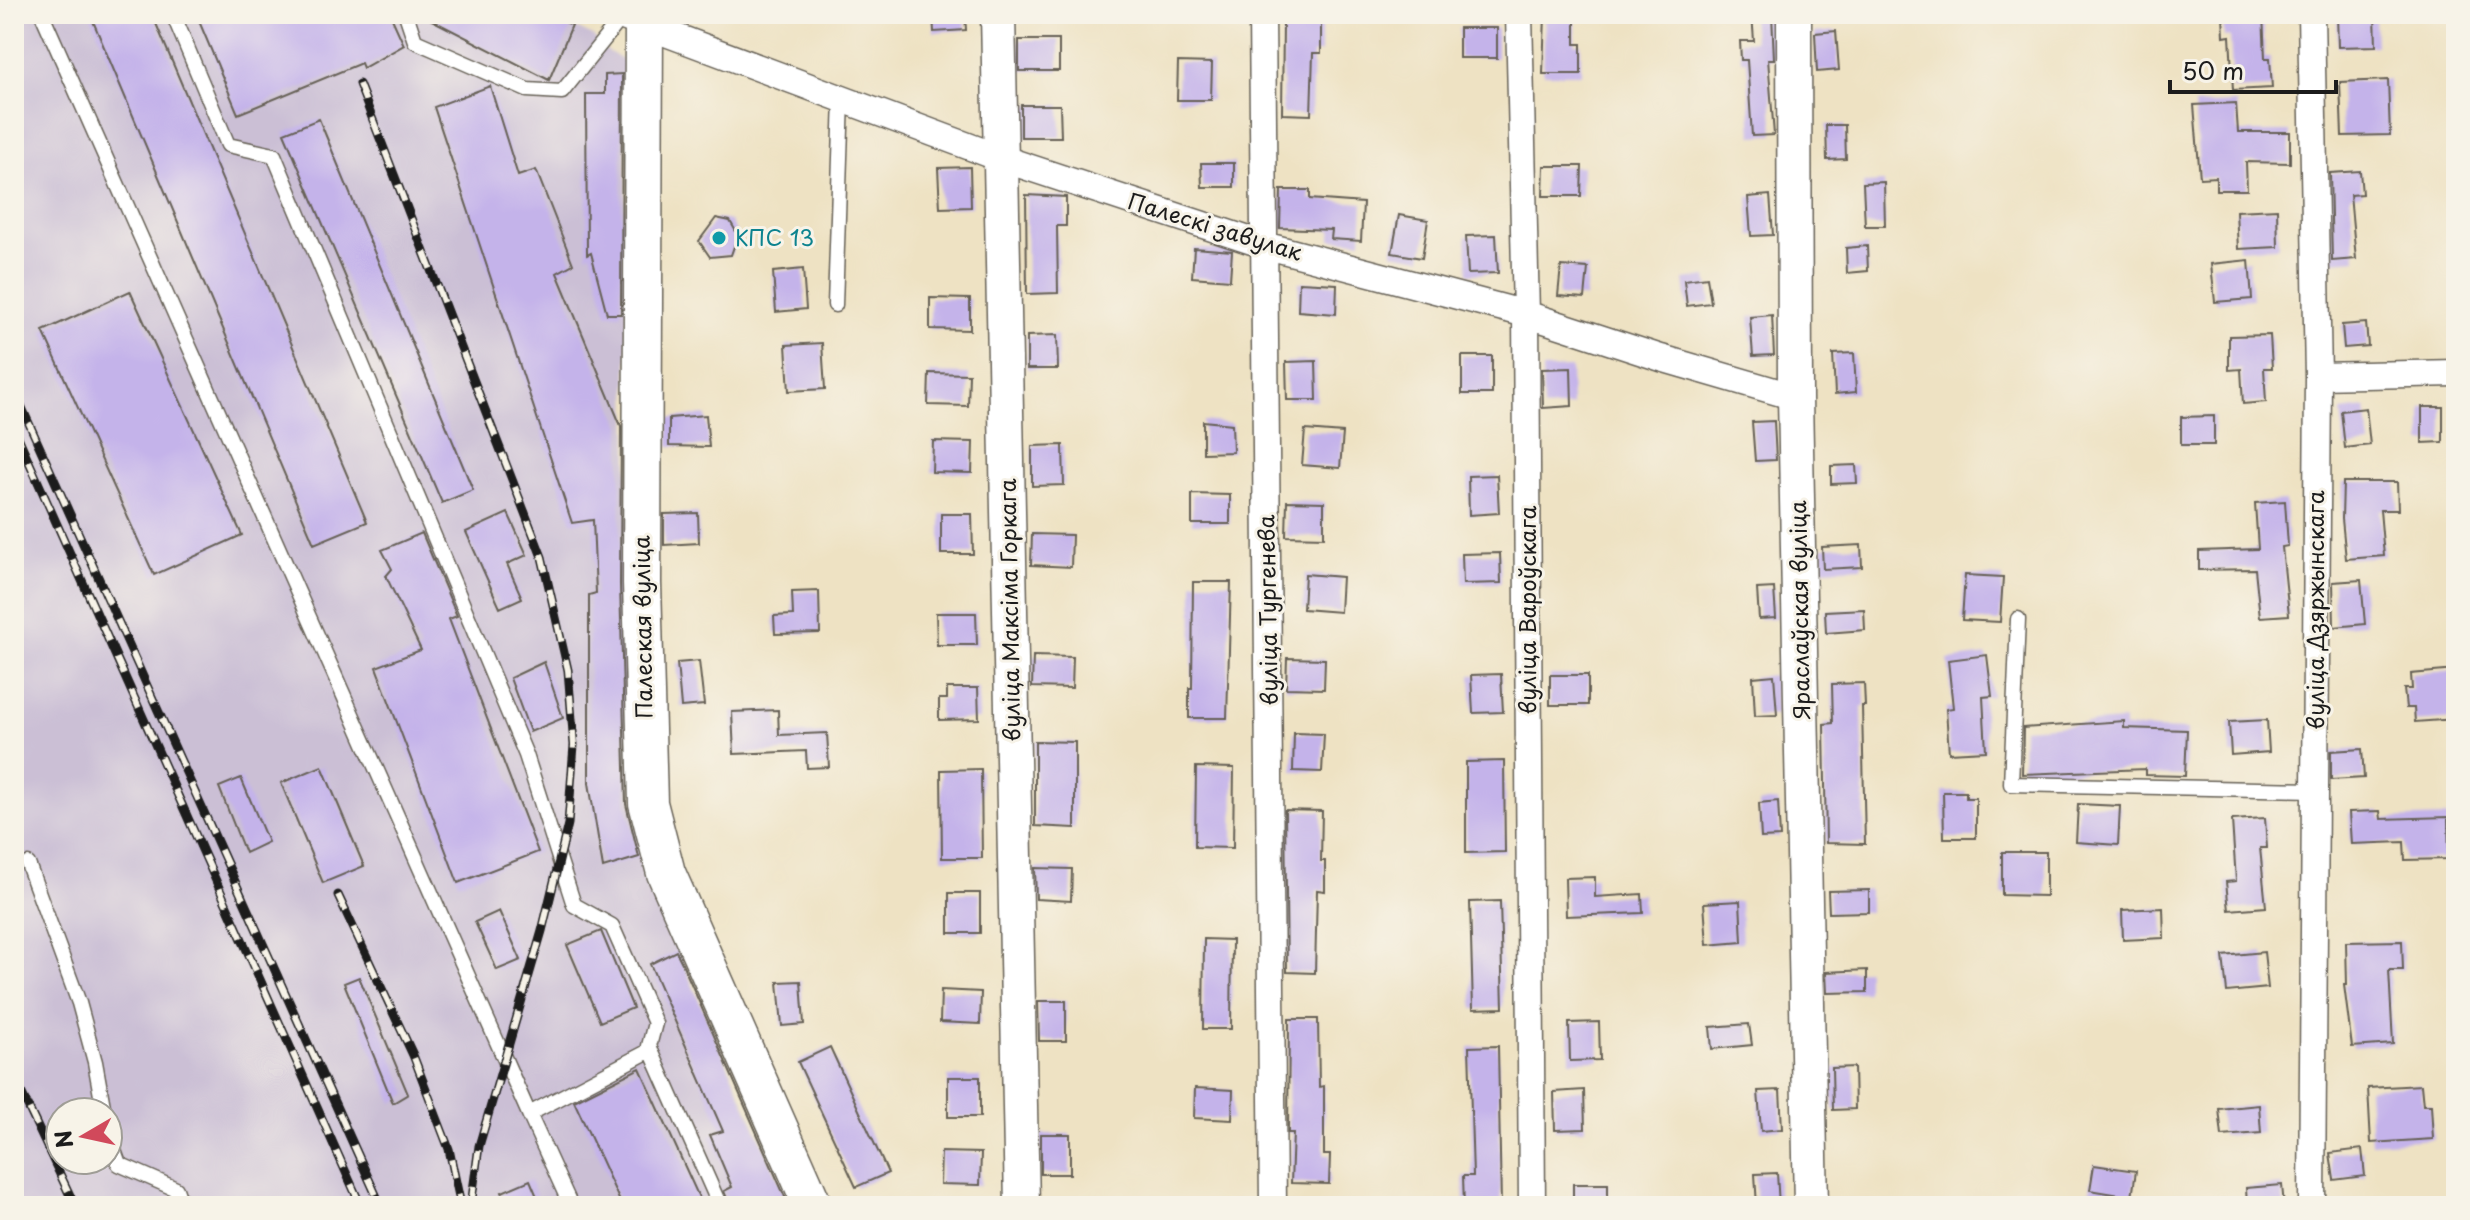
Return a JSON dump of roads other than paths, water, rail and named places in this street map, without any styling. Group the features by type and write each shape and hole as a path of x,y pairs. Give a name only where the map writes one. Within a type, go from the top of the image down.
{"main road":[{"name":"Палеская вуліца","path":"631,18 648,803 666,873 813,1206"}],"street":[{"name":"вуліца Максіма Горкага","path":"998,14 1022,1206"},
{"name":"вуліца Тургенева","path":"1262,14 1273,1206"},
{"name":"вуліца Вароўскага","path":"1519,14 1526,314 1532,1206"},
{"name":"Яраслаўская вуліца","path":"1794,14 1795,397 1811,1206"},
{"name":"вуліца Дзяржынскага","path":"2311,14 2318,376 2312,1206"},
{"name":"Палескі завулак","path":"631,18 1000,158 1264,245 1526,314 1795,397"},
{"path":"2318,376 2456,373"}],"lane":[{"path":"42,14 571,1206"},
{"path":"173,14 228,145 274,155 526,755 574,905 612,926 655,1023 649,1046 720,1206"},
{"path":"406,14 415,41 527,90 562,92 631,18"},
{"path":"835,305 842,99"},
{"path":"2018,619 2011,784 2315,790"},
{"path":"28,864 79,1003 101,1096"},
{"path":"529,1114 651,1050"},
{"path":"124,1166 176,1189 182,1206"}],"railway":[{"path":"359,84 542,557 568,670 574,745 568,824 542,931 479,1146 471,1206"},
{"path":"14,390 381,1206"},
{"path":"14,428 361,1206"},
{"path":"338,895 413,1055 449,1149 461,1206"},
{"path":"14,1077 75,1206"}],"place":[{"name":"КПС 13","path":"719,238"}]}
